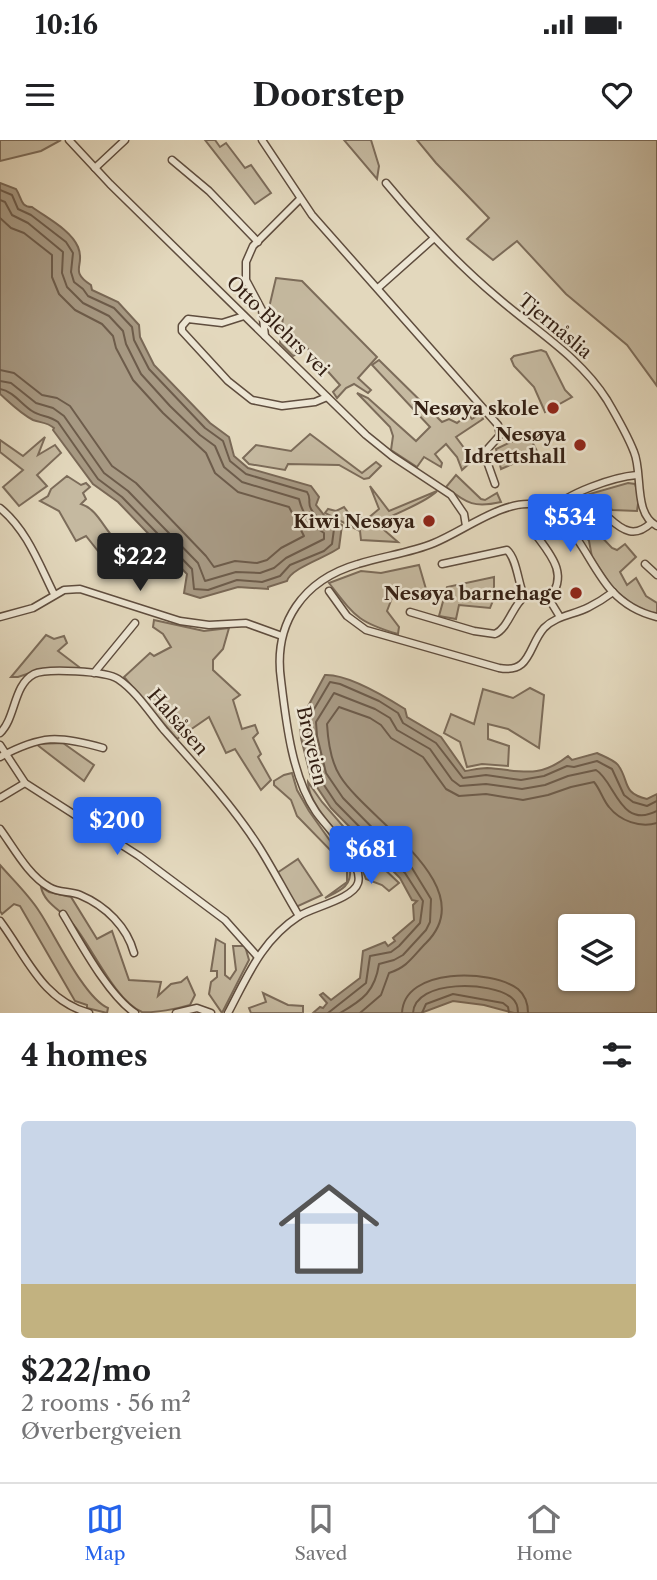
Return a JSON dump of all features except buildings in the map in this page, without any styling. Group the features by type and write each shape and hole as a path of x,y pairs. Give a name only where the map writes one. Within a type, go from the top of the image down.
{"street":[{"name":"Otto Blehrs vei","path":"69,140 244,316 379,446 451,495 464,514 475,522"},
{"path":"95,168 125,140"},
{"path":"262,140 300,199 498,425 500,435 484,453 495,484"},
{"path":"172,160 209,191 258,242"},
{"name":"Tjernåslia","path":"386,183 433,239 481,284 576,362 591,378 631,446 638,465 637,475 643,507 654,524"},
{"path":"265,336 262,310 249,288 245,270 248,254 300,199"},
{"path":"378,288 433,239"},
{"path":"244,316 222,323 188,319 182,326 182,331 228,381 252,400 282,406 315,402 327,397"},
{"path":"637,475 575,493 551,510 570,531 613,592 635,609 657,617"},
{"name":"Broveien","path":"228,1013 258,957 271,939 299,916 348,894 356,887 358,875 353,861 310,802 299,776 280,678 279,652 289,618 299,602 327,576 362,562 429,545 504,510 524,504 551,510"},
{"path":"0,509 10,517 26,539 54,594"},
{"path":"464,514 466,526"},
{"path":"609,517 625,531 632,532 654,524"},
{"path":"536,535 554,559 559,571 557,587 549,599"},
{"path":"442,564 507,550 512,555 518,583 524,596"},
{"path":"645,564 657,575"},
{"path":"0,617 33,608 54,594 80,589 180,621 209,625 246,623 282,636"},
{"path":"329,591 347,616 366,630 505,669 520,666 538,636 549,624 560,617 588,608 613,592"},
{"path":"410,612 474,631 495,634 504,628 514,608 524,596 538,594 549,599 560,617"},
{"path":"94,673 135,623"},
{"name":"Halsåsen","path":"0,733 10,720 21,688 30,676 37,672 109,674 127,686 214,787 259,847 299,916"},
{"path":"3,756 25,743 44,739 61,739 103,748"},
{"path":"0,745 3,756 24,783 144,859 225,920 258,957"},
{"path":"0,798 24,783"},
{"path":"0,829 33,874 47,886 82,896 118,922 127,933 134,953"},
{"path":"63,914 125,1006 135,1013"},
{"path":"0,922 48,991 78,1010 89,1013"},
{"path":"176,1013 197,1008 211,1013"}],"shaded area":[{"path":"0,140 61,140 41,151 0,161"},
{"path":"205,140 215,140 220,147 226,143 245,168 251,165 271,193 255,204"},
{"path":"344,140 371,140 379,166 377,179"},
{"path":"417,140 657,140 657,386 627,345 566,294 517,241 493,260 467,239 489,218"},
{"path":"276,278 302,281 377,357 358,378 371,390 368,393 354,384 337,398 333,392 340,385 307,348 293,356 280,343 283,317 268,312"},
{"path":"541,350 546,352 565,390 572,397 545,412 534,387 514,366 511,359"},
{"path":"379,360 442,422 449,419 457,423 468,414 472,419 480,414 483,419 456,437 473,460 462,470 457,457 446,444 435,454 442,463 441,467 424,457 417,467 391,450 393,436 390,427 357,393 368,398 416,441 430,427 372,365"},
{"path":"310,434 362,473 376,462 381,466 369,478 364,479 339,465 288,464 285,470 249,464 243,458 256,445 291,451"},
{"path":"528,434 538,453 501,469 496,449"},
{"path":"45,437 38,455 55,445 61,453 37,475 47,486 19,506 3,487 23,470 0,452 0,440 23,456"},
{"path":"456,475 481,499 485,500 497,493 501,502 484,505 460,497 446,487"},
{"path":"67,476 90,487 83,493 86,499 81,504 96,514 110,534 132,555 124,566 98,551 86,536 76,541 59,511 40,501"},
{"path":"628,483 635,484 639,497 637,511 612,510 607,502 594,507 586,495"},
{"path":"370,486 389,511 437,491 417,504 376,523 398,542 361,540 360,531 325,513 328,509 336,511 344,507 350,515 367,519 379,509"},
{"path":"575,499 591,526 612,548 617,550 625,544 636,557 620,572 627,585 636,578 646,596 657,603 657,615 639,609 614,590 592,557 589,541 563,506"},
{"path":"419,565 428,596 411,592 392,598 387,611 399,627 398,634 374,626 358,616 329,583 361,571 381,573"},
{"path":"494,577 494,598 490,608 459,605 456,619 439,616 447,587"},
{"path":"154,620 204,631 229,628 223,649 213,660 213,670 240,695 233,700 242,729 255,725 258,733 253,738 261,754 258,757 271,780 261,790 235,749 226,753 209,717 177,739 124,677 150,653 154,656 171,647 163,634 153,627"},
{"path":"46,635 54,639 64,636 67,643 58,651 83,670 36,671 11,677"},
{"path":"530,688 544,695 539,748 508,729 488,724 488,739 509,746 508,766 482,764 467,767 460,742 444,733 451,714 474,724 483,689 513,698"},
{"path":"63,743 94,765 84,781 36,744"},
{"path":"292,773 297,790 309,811 350,869 347,884 325,898 347,882 347,870 297,816 291,800 274,785 274,781"},
{"path":"308,782 361,847 399,883 389,891 366,879 357,858 314,801"},
{"path":"298,859 322,895 296,907 277,873"},
{"path":"0,865 35,905 89,992 108,1008 107,1013 87,1008 87,1005 75,1001 20,906 14,904 2,914"},
{"path":"41,887 49,892 71,897 97,939 112,931 129,980 161,982 158,996 171,984 181,982 187,977 195,995 190,1005 147,1012 132,1006 113,985 72,923 46,898"},
{"path":"216,939 225,944 225,975 230,979 236,970 233,946 245,946 249,960 222,1013 209,994 211,982 217,977 217,971 211,971"},
{"path":"263,993 288,1005 303,1006 303,1013 251,1013 249,1008 266,1002"}],"water":[{"path":"0,183 16,189 25,205 32,207 70,235 80,253 80,275 91,285 92,290 118,302 139,325 140,337 154,365 210,423 229,437 234,456 248,468 311,486 319,497 316,505 324,515 342,525 339,548 302,567 287,581 268,589 238,587 200,598 184,593 187,574 118,502 93,484 54,428 29,418 0,394"},
{"path":"325,675 334,676 366,687 405,709 407,717 441,737 465,771 487,768 538,771 568,756 572,760 597,753 618,765 633,793 647,799 657,794 657,1013 514,1013 453,1001 421,1013 313,1013 327,1003 320,995 323,993 331,1000 360,978 363,951 385,942 388,946 395,941 393,938 414,920 413,905 417,901 412,900 400,878 331,808 311,778 301,738 300,721"}],"place":[{"name":"Nesøya skole","path":"553,408"},
{"name":"Nesøya Idrettshall","path":"580,445"},
{"name":"Kiwi Nesøya","path":"429,521"},
{"name":"Nesøya barnehage","path":"576,593"}]}
